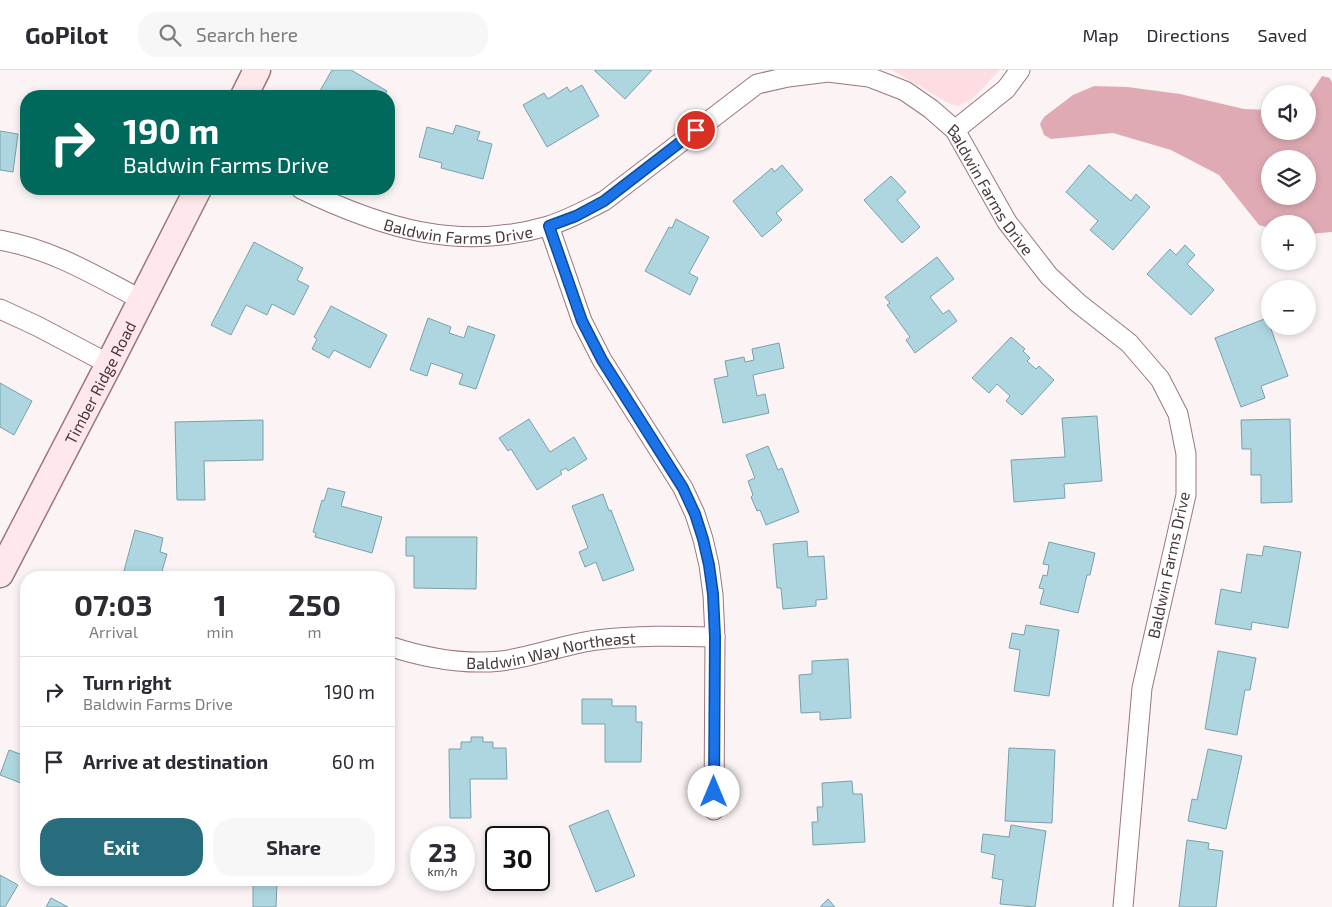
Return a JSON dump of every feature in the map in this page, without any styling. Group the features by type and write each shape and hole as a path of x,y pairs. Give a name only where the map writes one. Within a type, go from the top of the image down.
{"street":[{"path":"247,90 257,70"},
{"path":"955,130 1006,89 1020,70"},
{"name":"Baldwin Farms Drive","path":"316,195 395,227 431,235 465,238 509,234 549,226 576,216 604,201 754,77 828,72 869,77 905,92 931,109 955,130 1007,222 1049,276 1078,303 1129,343 1160,379 1178,414 1186,454 1186,495 1142,688 1123,907"},
{"name":"Timber Ridge Road","path":"2,565 109,364 195,195"},
{"path":"549,226 586,329 602,360 683,488 695,514 709,565 713,594 715,637 714,810"},
{"path":"0,240 53,254 142,300"},
{"path":"0,309 109,364"},
{"name":"Baldwin Way Northeast","path":"395,648 412,654 445,660 474,662 501,661 594,640 624,636 715,637"}],"shaded area":[{"path":"892,70 1000,70 972,99 958,106 948,103"},
{"path":"1322,76 1330,78 1332,83 1332,232 1316,233 1316,215 1261,215 1261,226 1259,225 1219,175 1171,150 1113,133 1051,139 1044,135 1040,124 1044,117 1073,95 1094,86 1127,87 1180,94 1244,109 1261,110 1261,140 1316,140 1316,85"}],"building":[{"path":"332,70 351,70 385,90 320,90"},
{"path":"594,70 652,70 625,99"},
{"path":"582,85 599,116 547,147 523,105 544,93 548,99 567,87 570,92"},
{"path":"456,125 480,132 477,140 492,144 483,179 441,168 442,163 419,157 427,127 453,134"},
{"path":"0,131 18,134 13,172 0,170"},
{"path":"782,165 803,190 776,213 782,220 762,237 733,201 772,168 774,172"},
{"path":"1089,165 1131,201 1136,194 1150,207 1113,250 1090,230 1098,221 1066,192"},
{"path":"891,176 906,192 897,200 920,227 902,243 864,200"},
{"path":"676,219 709,237 689,273 698,278 690,295 645,271 669,227 672,228"},
{"path":"254,242 303,268 297,280 309,286 294,315 272,304 267,315 246,305 231,335 211,325"},
{"path":"1185,245 1195,255 1187,264 1214,290 1191,315 1147,274 1170,249 1176,255"},
{"path":"937,257 954,279 930,297 943,314 949,310 957,321 915,353 906,340 910,337 887,305 890,303 885,297"},
{"path":"331,306 387,335 370,368 334,350 329,358 312,349 317,339 314,337"},
{"path":"428,318 451,327 449,333 464,338 468,326 495,335 476,389 459,384 463,374 431,363 427,376 410,370"},
{"path":"1261,320 1261,335 1273,335 1288,376 1261,386 1265,398 1241,407 1215,338"},
{"path":"1011,337 1025,349 1023,351 1030,358 1027,361 1036,369 1039,366 1054,380 1022,415 1006,401 1010,396 997,384 989,393 972,378"},
{"path":"779,343 784,368 753,375 757,396 765,394 769,413 723,423 714,379 728,376 725,361 744,357 745,362 754,360 752,349"},
{"path":"0,383 32,401 14,435 0,427"},
{"path":"1097,416 1102,481 1064,484 1065,498 1014,502 1011,460 1065,457 1062,418"},
{"path":"529,419 550,452 574,437 587,459 568,471 566,468 560,471 562,474 537,490 511,449 508,451 499,438"},
{"path":"1290,419 1292,502 1261,503 1261,475 1251,475 1251,449 1242,449 1241,420"},
{"path":"263,420 263,460 204,461 205,500 177,500 175,422"},
{"path":"768,446 778,470 782,468 799,512 766,525 760,510 757,511 751,497 753,495 748,481 755,478 746,455"},
{"path":"328,488 345,492 341,506 382,517 372,553 315,537 316,533 313,532 322,500 324,501"},
{"path":"603,494 634,570 603,581 596,562 585,567 579,552 588,548 572,506"},
{"path":"135,530 163,538 160,552 167,554 162,571 124,571"},
{"path":"406,537 477,537 476,589 414,588 414,556 406,556"},
{"path":"807,541 808,557 824,556 827,599 816,600 816,606 783,609 781,588 777,588 773,544"},
{"path":"1049,542 1095,553 1090,575 1087,575 1078,613 1040,604 1044,589 1039,588 1043,575 1047,576 1049,565 1043,564"},
{"path":"1264,546 1301,552 1288,628 1252,622 1251,630 1215,624 1221,589 1241,593 1247,554 1262,556"},
{"path":"1026,625 1059,630 1049,696 1014,691 1020,650 1009,648 1012,633 1024,635"},
{"path":"1218,651 1256,658 1250,690 1245,690 1237,735 1205,729"},
{"path":"848,659 851,718 820,720 820,712 801,713 799,675 812,674 812,661"},
{"path":"582,699 612,699 612,706 636,706 636,722 642,722 641,762 605,762 605,724 582,724"},
{"path":"471,737 483,737 483,742 493,742 493,748 506,748 507,779 470,779 471,818 450,818 449,749 461,749 461,742 471,742"},
{"path":"1009,748 1055,750 1052,823 1005,821"},
{"path":"1208,749 1242,756 1226,829 1188,821 1192,799 1197,800"},
{"path":"9,750 20,754 20,783 0,775"},
{"path":"852,781 853,794 862,794 865,842 813,845 812,822 818,822 817,807 823,807 822,783"},
{"path":"608,810 635,876 596,892 569,826"},
{"path":"1011,825 1046,831 1035,907 1000,904 1003,880 992,878 995,855 981,852 983,834 1009,837"},
{"path":"1187,840 1209,843 1208,849 1223,851 1216,907 1179,907"},
{"path":"0,875 18,885 5,907 0,907"},
{"path":"253,886 277,886 276,907 253,907"},
{"path":"51,898 68,907 46,907"},
{"path":"828,899 835,907 820,907"}],"route":[{"path":"696,130 604,201 576,216 549,226 582,321 602,360 683,488 695,514 703,539 713,594 715,637 714,792"}]}
